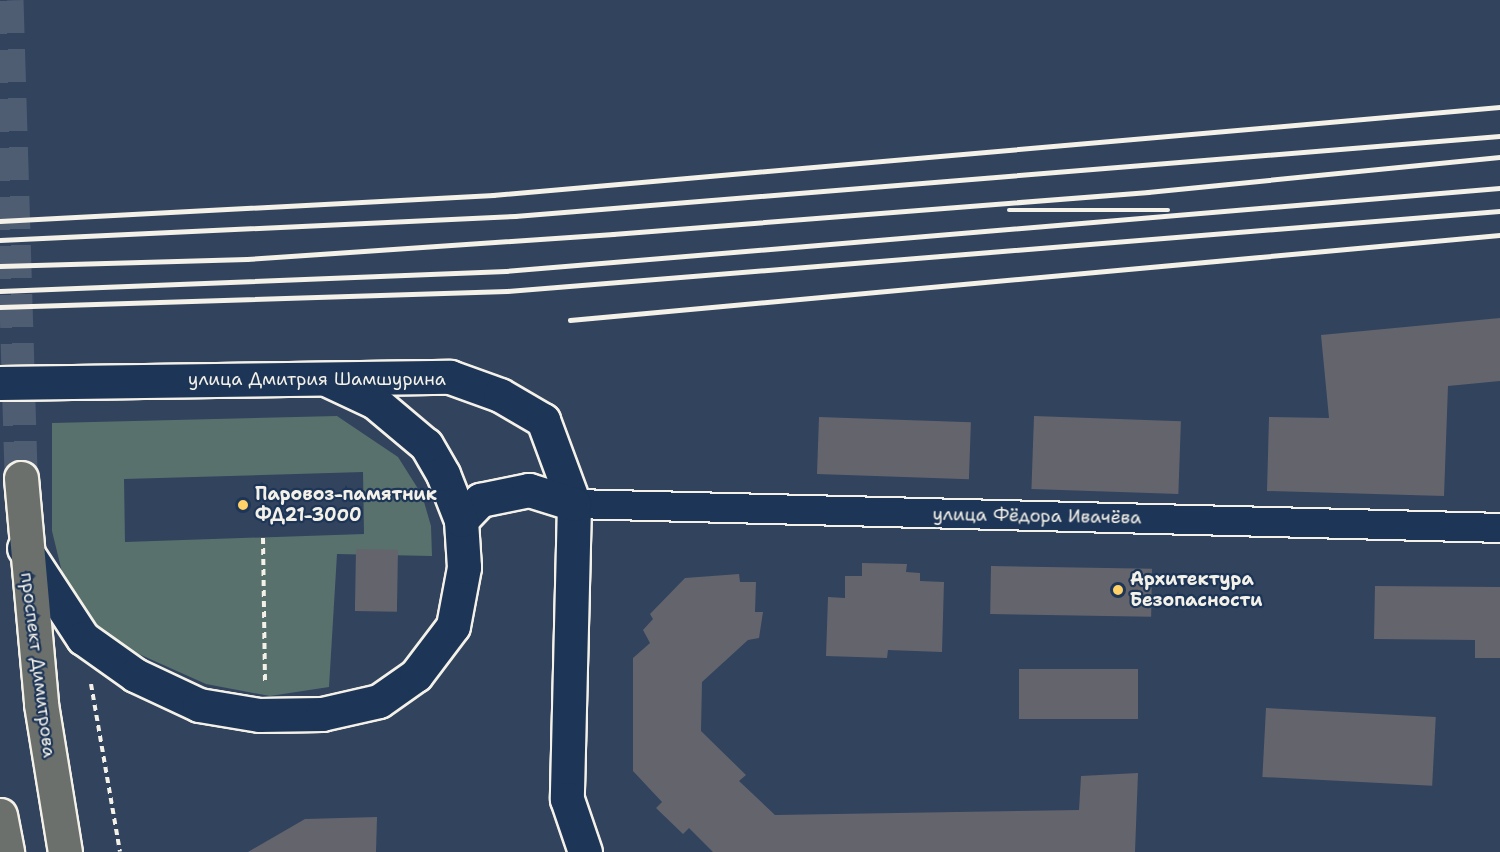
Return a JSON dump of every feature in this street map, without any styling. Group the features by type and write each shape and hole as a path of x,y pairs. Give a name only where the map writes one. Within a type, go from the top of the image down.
{"main road":[{"name":"проспект Димитрова","path":"21,478 24,548 41,704 65,852"},
{"path":"0,815 7,852"}],"street":[{"name":"улица Дмитрия Шамшурина","path":"0,383 320,376 450,377 500,395 543,420 574,504 567,799 585,852"},
{"path":"24,548 83,638 135,675 199,705 266,716 322,714 379,701 416,675 453,626 463,577 462,520 443,474 426,445 375,402 320,376"},
{"path":"462,520 480,500 529,490 574,504"},
{"name":"улица Фёдора Ивачёва","path":"574,504 1500,528"}],"path":[{"path":"263,538 266,716"}],"green space":[{"path":"337,416 398,457 422,495 431,526 432,556 337,554 329,687 270,696 206,684 103,638 69,601 52,531 52,423","holes":["363,472 364,534 125,542 124,479"]}],"building":[{"path":"1500,318 1500,381 1448,386 1444,496 1267,491 1269,417 1329,418 1321,335"},
{"path":"1034,416 1181,421 1178,494 1031,489"},
{"path":"819,417 971,422 969,479 817,474"},
{"path":"356,549 398,550 397,612 355,611"},
{"path":"862,563 907,564 906,572 920,573 920,581 944,582 942,652 888,650 887,658 826,656 828,597 845,598 845,576 862,576"},
{"path":"991,566 1152,569 1151,617 990,614"},
{"path":"739,574 740,582 756,582 755,612 763,612 759,638 748,640 702,682 701,731 746,775 739,781 775,815 1079,810 1081,776 1138,773 1135,852 713,852 689,828 683,834 656,808 662,802 633,771 633,658 650,643 643,630 653,619 650,614 685,578"},
{"path":"1375,586 1500,587 1500,658 1475,658 1475,640 1374,639"},
{"path":"1019,669 1138,669 1138,719 1019,719"},
{"path":"1266,708 1436,717 1432,786 1262,777"},
{"path":"377,817 376,852 248,852 305,819"}],"tunnel":[{"path":"7,0 21,478"}],"railway":[{"path":"0,221 493,195 1500,107"},
{"path":"0,240 515,216 1500,136"},
{"path":"0,266 247,259 613,234 1148,192 1500,157"},
{"path":"0,291 506,271 1500,188"},
{"path":"1009,210 1168,210"},
{"path":"0,307 507,291 1500,211"},
{"path":"570,320 1500,235"}],"place":[{"name":"Паровоз-памятник ФД21-3000","path":"243,505"},
{"name":"Архитектура Безопасности","path":"1118,590"}]}
